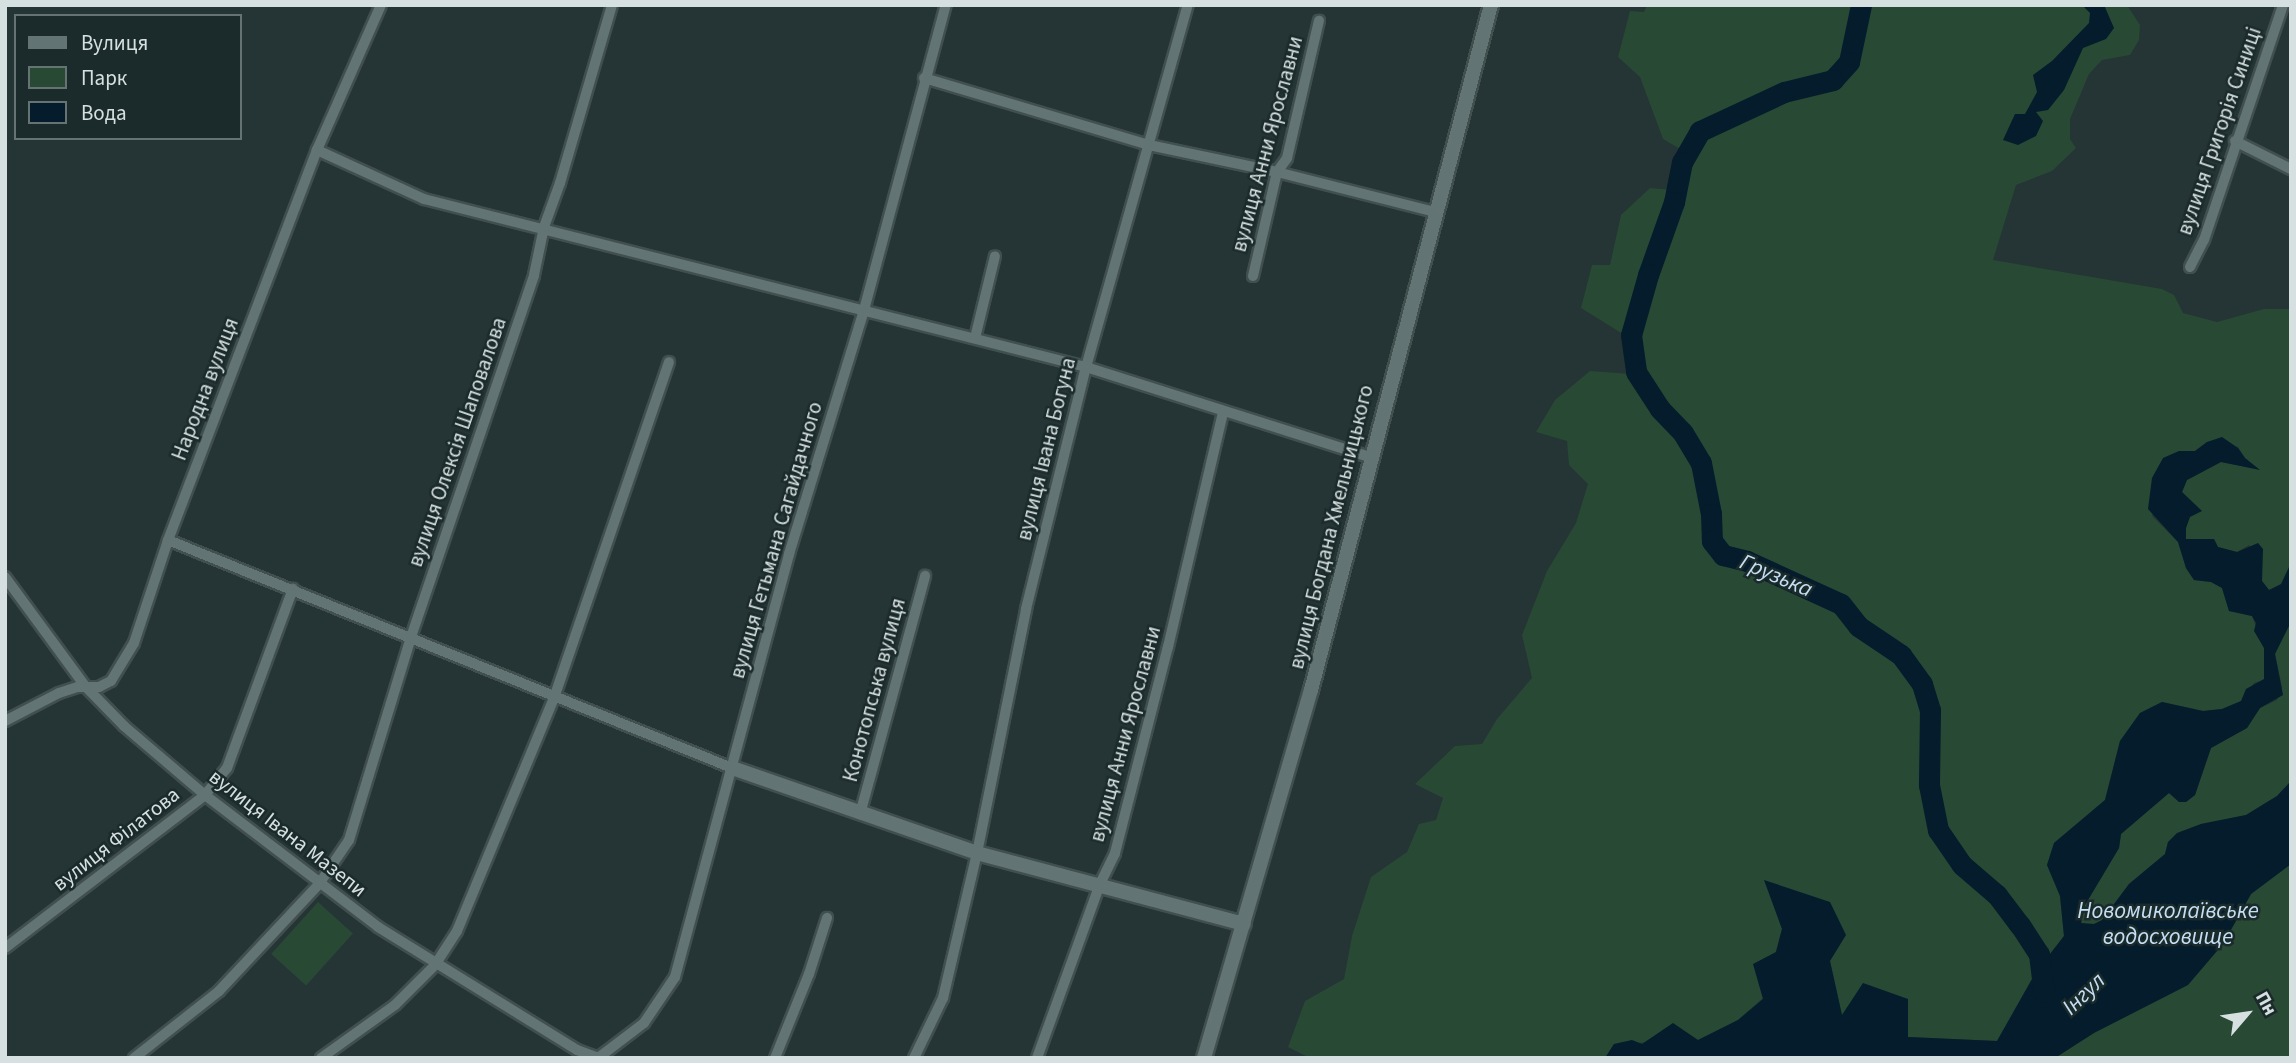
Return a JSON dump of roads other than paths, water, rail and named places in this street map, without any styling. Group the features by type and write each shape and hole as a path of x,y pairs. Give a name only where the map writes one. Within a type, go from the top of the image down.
{"street":[{"name":"Народна вулиця","path":"5,721 59,693 86,686 99,687 111,681 128,652 317,150 381,5"},
{"name":"вулиця Олексія Шаповалова","path":"134,1058 219,991 319,884 349,840 411,637 534,275 544,227 560,183 612,5"},
{"name":"вулиця Гетьмана Сагайдачного","path":"598,1058 643,1023 675,977 789,554 864,310 924,78 946,5"},
{"name":"вулиця Івана Богуна","path":"914,1058 943,998 977,853 1026,609 1086,367 1188,5"},
{"name":"вулиця Богдана Хмельницького","path":"1203,1058 1311,690 1370,457 1491,5"},
{"name":"вулиця Григорія Синиці","path":"2190,267 2204,240 2235,141 2283,5"},
{"name":"вулиця Анни Ярославни","path":"1253,276 1277,172 1287,158 1319,21"},
{"path":"924,78 1149,145 1277,172 1435,212"},
{"path":"2235,141 2291,169"},
{"path":"317,150 424,199 544,227 699,270 1086,367 1370,457"},
{"path":"975,338 995,256"},
{"path":"321,1058 395,1005 435,965 457,931 554,698 669,362"},
{"name":"вулиця Анни Ярославни","path":"1037,1058 1100,884 1115,853 1168,648 1223,412"},
{"path":"169,540 411,637 554,698 732,768 860,814 977,853 1244,924"},
{"name":"Конотопська вулиця","path":"860,814 925,576"},
{"name":"вулиця Івана Мазепи","path":"5,577 86,686 124,726 205,794 319,884 435,965 577,1050 598,1058"},
{"name":"вулиця Філатова","path":"5,948 205,794 227,768 293,589"},
{"path":"775,1058 809,974 827,918"}],"water":[{"path":"2082,5 2104,5 2114,28 2106,39 2083,48 2064,90 2048,110 2036,112 2043,121 2036,136 2018,145 2003,140 2015,114 2025,114 2037,92 2033,75 2052,61 2089,23 2090,13"},
{"name":"Новомиколаївське водосховище","path":"2222,437 2238,448 2245,458 2260,470 2221,462 2187,480 2182,492 2202,511 2190,517 2186,539 2214,539 2218,547 2237,552 2258,543 2263,549 2262,581 2269,590 2281,584 2291,563 2291,622 2275,654 2283,695 2260,708 2247,728 2211,748 2195,795 2186,802 2179,802 2169,793 2121,834 2119,848 2085,905 2081,923 2094,924 2102,920 2129,884 2165,854 2168,842 2177,833 2201,824 2246,815 2277,796 2291,781 2291,864 2251,894 2223,944 2188,985 2094,1033 2055,1058 1605,1058 1614,1044 1632,1040 1642,1044 1673,1023 1698,1040 1738,1020 1763,999 1753,964 1776,952 1782,929 1764,880 1830,902 1846,935 1830,961 1842,1015 1863,983 1908,999 1908,1037 1997,1041 2036,972 2064,936 2060,896 2047,865 2054,843 2105,800 2120,741 2140,713 2162,702 2203,711 2222,709 2241,701 2246,689 2264,679 2264,648 2254,631 2256,623 2252,616 2229,611 2222,588 2211,582 2194,580 2186,568 2178,542 2148,509 2152,478 2163,458 2179,451 2195,451 2207,442"}],"waterway":[{"name":"Грузька","path":"1861,5 1849,62 1833,80 1784,92 1700,131 1682,162 1674,202 1648,275 1631,335 1636,372 1660,409 1683,433 1701,463 1711,514 1712,541 1723,555 1747,561 1841,604 1858,626 1901,655 1922,684 1930,710 1929,785 1938,830 1962,865 1997,895 2039,954 2044,992"}],"water label":[{"name":"Інгул","path":"2084,994"}]}
